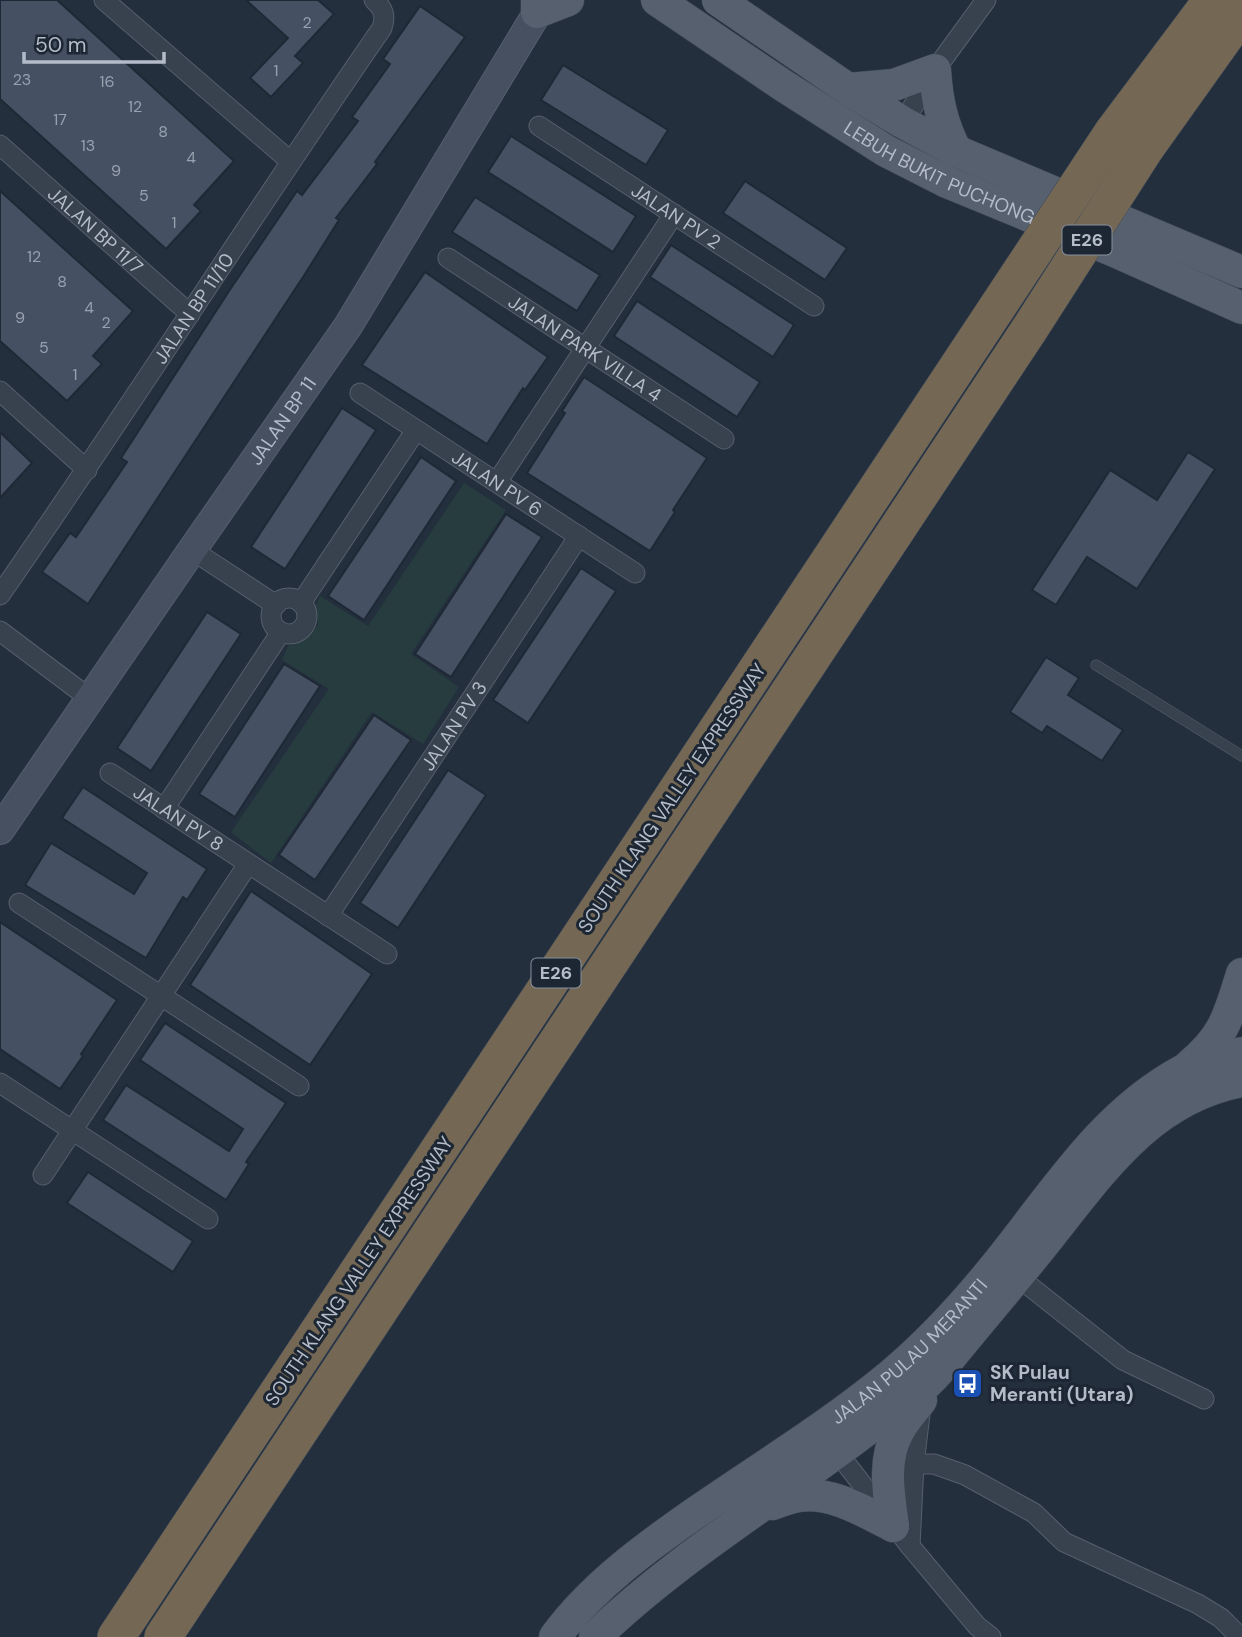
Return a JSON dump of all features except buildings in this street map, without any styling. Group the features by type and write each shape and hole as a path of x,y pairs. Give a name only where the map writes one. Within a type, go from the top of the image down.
{"highway":[{"name":"SOUTH KLANG VALLEY EXPRESSWAY","path":"116,1637 1113,132 1212,0"},
{"name":"SOUTH KLANG VALLEY EXPRESSWAY","path":"163,1637 1029,330 1145,149 1242,13"}],"main road":[{"path":"540,4 568,0"},
{"name":"LEBUH BUKIT PUCHONG","path":"657,0 886,151 947,182 1112,250 1242,308"},
{"name":"LEBUH BUKIT PUCHONG","path":"718,0 848,89 956,151 1242,272"},
{"path":"848,89 894,85 935,71 941,117 956,151"},
{"path":"1184,1070 1209,1049 1226,1025 1242,974"},
{"name":"JALAN PULAU MERANTI","path":"595,1637 624,1609 761,1507 829,1440 890,1376 930,1339 996,1266 1081,1156 1109,1126 1154,1088 1184,1070 1242,1053"},
{"name":"JALAN PULAU MERANTI","path":"555,1637 600,1587 660,1537 829,1440 925,1390 1102,1171 1135,1136 1173,1107 1215,1086 1242,1081"},
{"path":"901,1536 887,1485 890,1452 898,1431 925,1390"},
{"path":"761,1507 800,1495 824,1497 849,1504 901,1536"}],"street":[{"path":"104,0 290,161"},
{"name":"JALAN BP 11/10","path":"0,595 87,470 290,161 382,28 385,18 381,6 374,0"},
{"path":"886,151 935,71 986,0"},
{"name":"JALAN BP 11","path":"0,830 348,326 540,4"},
{"name":"JALAN PV 2","path":"539,126 814,306"},
{"name":"JALAN BP 11/7","path":"0,145 190,314"},
{"path":"497,482 674,214"},
{"name":"JALAN PARK VILLA 4","path":"448,258 724,439"},
{"path":"0,391 87,470"},
{"name":"JALAN PV 6","path":"360,393 635,573"},
{"path":"301,603 416,429"},
{"name":"JALAN PV 3","path":"328,916 579,536"},
{"path":"191,550 275,605"},
{"path":"291,598 301,603 307,613 302,629 292,634 281,632 272,620 275,605 291,598"},
{"path":"0,631 89,698"},
{"path":"164,809 281,632"},
{"name":"JALAN PV 8","path":"110,773 387,954"},
{"path":"43,1175 248,864"},
{"path":"19,903 299,1086"},
{"path":"0,1083 208,1219"},
{"path":"1018,1277 1123,1360 1204,1399"},
{"path":"901,1536 925,1390"},
{"path":"829,1440 901,1536 977,1626 991,1637"},
{"path":"914,1464 934,1464 965,1475 1034,1513 1064,1542 1198,1604 1221,1618 1237,1637"}],"lane":[{"path":"1097,665 1242,756"}],"green space":[{"path":"464,483 506,510 411,654 459,687 423,744 372,712 271,863 231,832 329,689 282,660 288,646 310,635 318,625 316,605 320,596 368,626"}],"place":[{"name":"SK Pulau Meranti (Utara)","path":"967,1383"}]}
